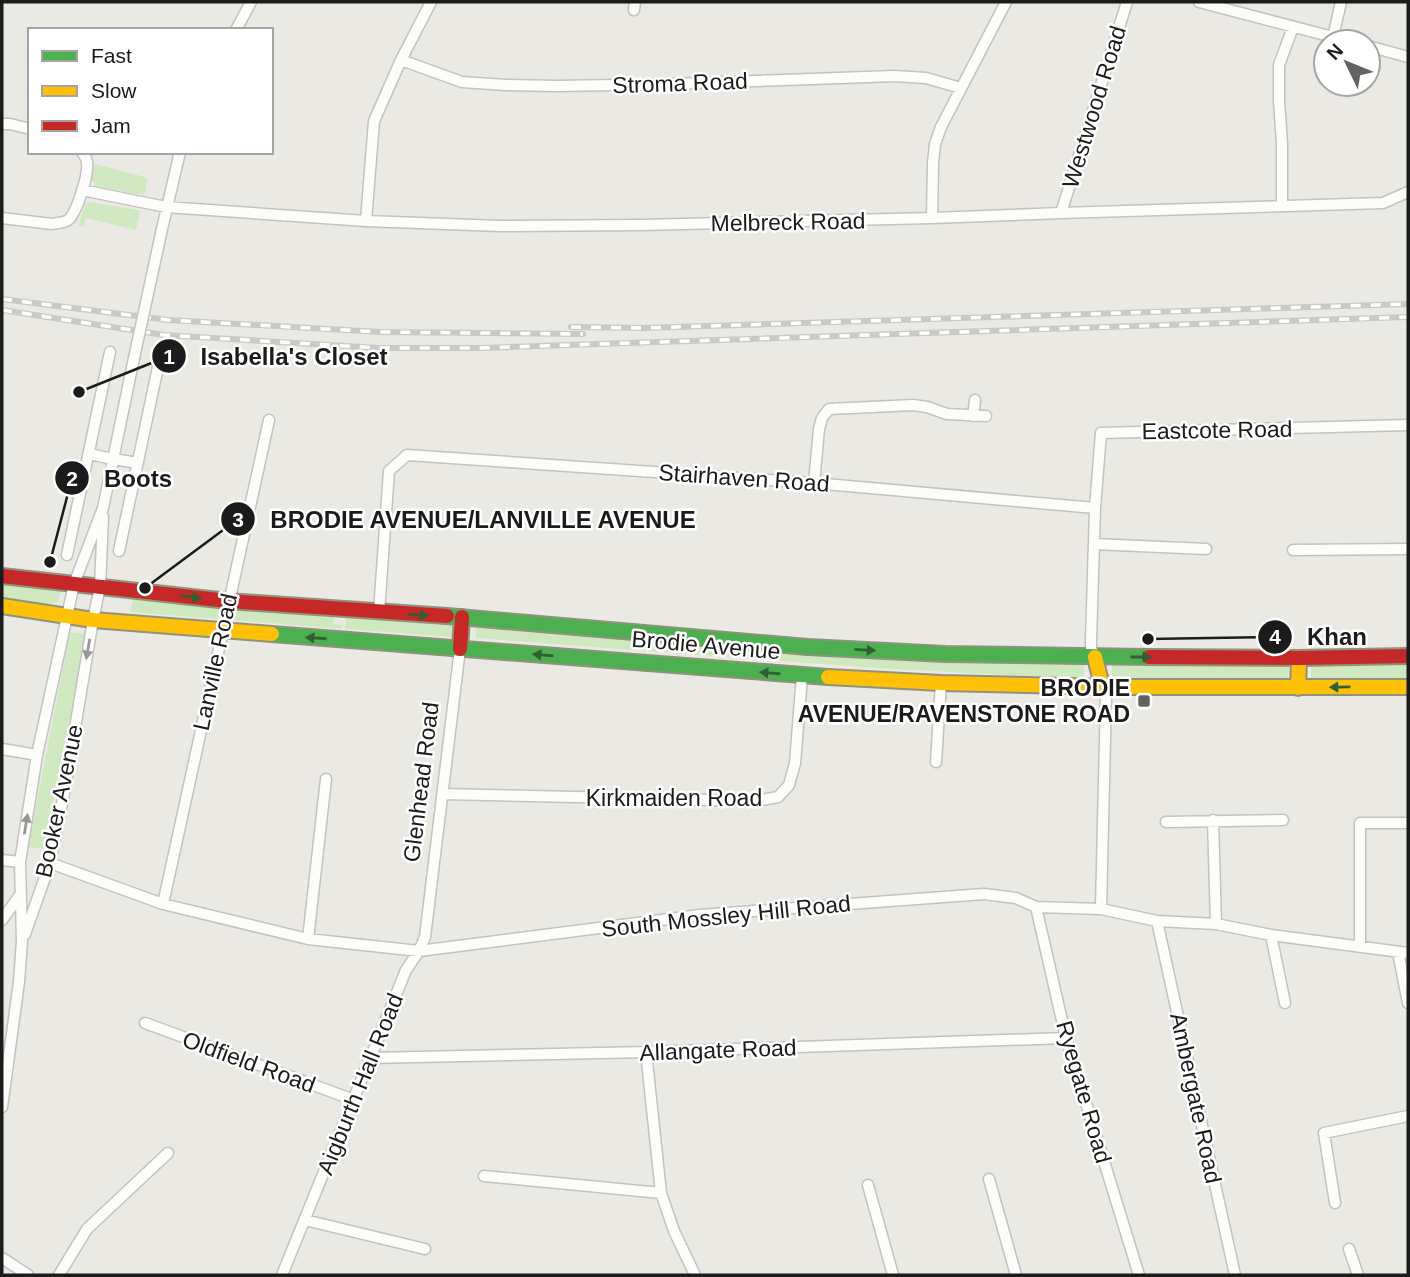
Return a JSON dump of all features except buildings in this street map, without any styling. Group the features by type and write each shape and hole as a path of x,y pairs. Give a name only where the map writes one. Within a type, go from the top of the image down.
{"street":[{"path":"237,28 251,2"},
{"path":"366,221 374,121 431,2"},
{"path":"932,218 935,144 941,127 1006,2"},
{"name":"Westwood Road","path":"1061,212 1127,2"},
{"path":"1199,2 1312,32"},
{"path":"1336,28 1341,2"},
{"path":"1282,206 1279,65 1293,27"},
{"path":"1382,50 1408,57"},
{"name":"Stroma Road","path":"401,60 462,82 506,85 659,84 894,76 926,78 961,88"},
{"path":"2,124 19,125 28,129"},
{"path":"2,218 52,224 68,220 73,215 88,166 83,154"},
{"name":"Booker Avenue","path":"22,941 20,862 37,755 74,584 103,508 179,154"},
{"name":"Melbreck Road","path":"82,190 166,207 366,221 500,226 932,218 1383,203 1408,192"},
{"path":"67,555 110,352"},
{"path":"119,551 158,367"},
{"path":"973,416 975,400"},
{"path":"814,483 819,429 822,418 829,409 913,405 947,414 986,416"},
{"name":"Lanville Road","path":"163,904 269,420"},
{"name":"Eastcote Road","path":"1096,508 1101,433 1408,425"},
{"path":"89,454 138,463"},
{"name":"Stairhaven Road","path":"379,612 389,471 407,455 814,483 1096,508"},
{"name":"Booker Avenue","path":"22,941 50,863 64,794 100,587 103,508"},
{"path":"1096,508 1091,648 1106,696 1101,909"},
{"path":"70,542 89,546"},
{"path":"1094,544 1206,549"},
{"path":"1293,550 1408,549"},
{"name":"Brodie Avenue","path":"2,576 229,601 462,617 808,647 945,654 1095,657 1408,656"},
{"name":"Brodie Avenue","path":"2,606 93,621 802,676 940,683 1102,686 1408,687"},
{"name":"Glenhead Road","path":"419,951 425,937 462,617"},
{"path":"1298,658 1298,688"},
{"name":"Kirkmaiden Road","path":"443,794 756,801 778,797 789,785 795,763 802,676"},
{"path":"936,762 940,683"},
{"path":"2,749 37,755"},
{"path":"308,939 326,779"},
{"path":"1213,820 1216,924"},
{"path":"1166,822 1283,820"},
{"path":"1360,946 1360,823 1408,823"},
{"path":"2,860 20,862"},
{"name":"South Mossley Hill Road","path":"50,863 163,904 308,939 419,951 700,915 984,894 1016,898 1036,907 1101,909 1157,921 1216,924 1271,935 1403,953"},
{"path":"2,920 20,894"},
{"name":"Ryegate Road","path":"1036,907 1066,1038 1139,1275"},
{"name":"Ambergate Road","path":"1157,921 1236,1275"},
{"path":"1271,935 1285,1003"},
{"path":"2,1107 22,941"},
{"name":"Aigburth Hall Road","path":"282,1275 406,970 419,951"},
{"path":"1403,953 1408,1003"},
{"name":"Oldfield Road","path":"145,1023 354,1100"},
{"name":"Allangate Road","path":"370,1058 1066,1038"},
{"path":"646,1052 661,1193 674,1231 695,1275"},
{"path":"1335,1203 1324,1133 1408,1116"},
{"path":"59,1275 87,1229 168,1153"},
{"path":"484,1176 661,1193"},
{"path":"989,1179 1016,1275"},
{"path":"868,1185 893,1275"},
{"path":"305,1220 425,1249"},
{"path":"1349,1249 1358,1275"},
{"path":"2,1258 27,1275"}],"green space":[{"path":"95,164 148,178 145,193 143,195 96,186 91,180"},
{"path":"89,202 140,211 136,230 86,218 84,227 79,226 85,204"},
{"path":"2,583 57,587 61,590 58,602 50,604 2,599"},
{"path":"134,596 223,606 220,617 216,619 130,612"},
{"path":"233,606 343,613 343,616 334,616 333,624 342,625 342,629 233,620 230,617"},
{"path":"346,613 454,621 453,637 345,629"},
{"path":"476,623 1084,663 1084,679 875,668 476,638"},
{"path":"70,632 86,634 44,849 28,847"},
{"path":"1408,662 1408,680 1311,681 1311,664"},
{"path":"1114,664 1289,665 1288,682 1112,680"}],"railway":[{"path":"2,299 168,320 380,332 583,334"},
{"path":"571,327 644,328 1408,304"},
{"path":"2,310 164,335 379,348 480,348 1408,317"}],"traffic: fast":[{"path":"447,616 808,647 945,654 1149,657"},
{"path":"272,634 828,677"}],"traffic: slow":[{"path":"2,606 93,620 272,634"},
{"path":"1095,657 1102,686"},
{"path":"1298,688 1299,658"},
{"path":"828,677 1107,687 1408,687"}],"traffic: jam":[{"path":"2,576 228,601 447,616"},
{"path":"460,649 462,617"},
{"path":"1149,657 1408,656"}],"place":[{"name":"Isabella's Closet","path":"79,392"},
{"name":"Boots","path":"50,562"},
{"name":"BRODIE AVENUE/LANVILLE AVENUE","path":"145,588"},
{"name":"Khan","path":"1148,639"},
{"name":"BRODIE AVENUE/RAVENSTONE ROAD","path":"1144,701"}]}
